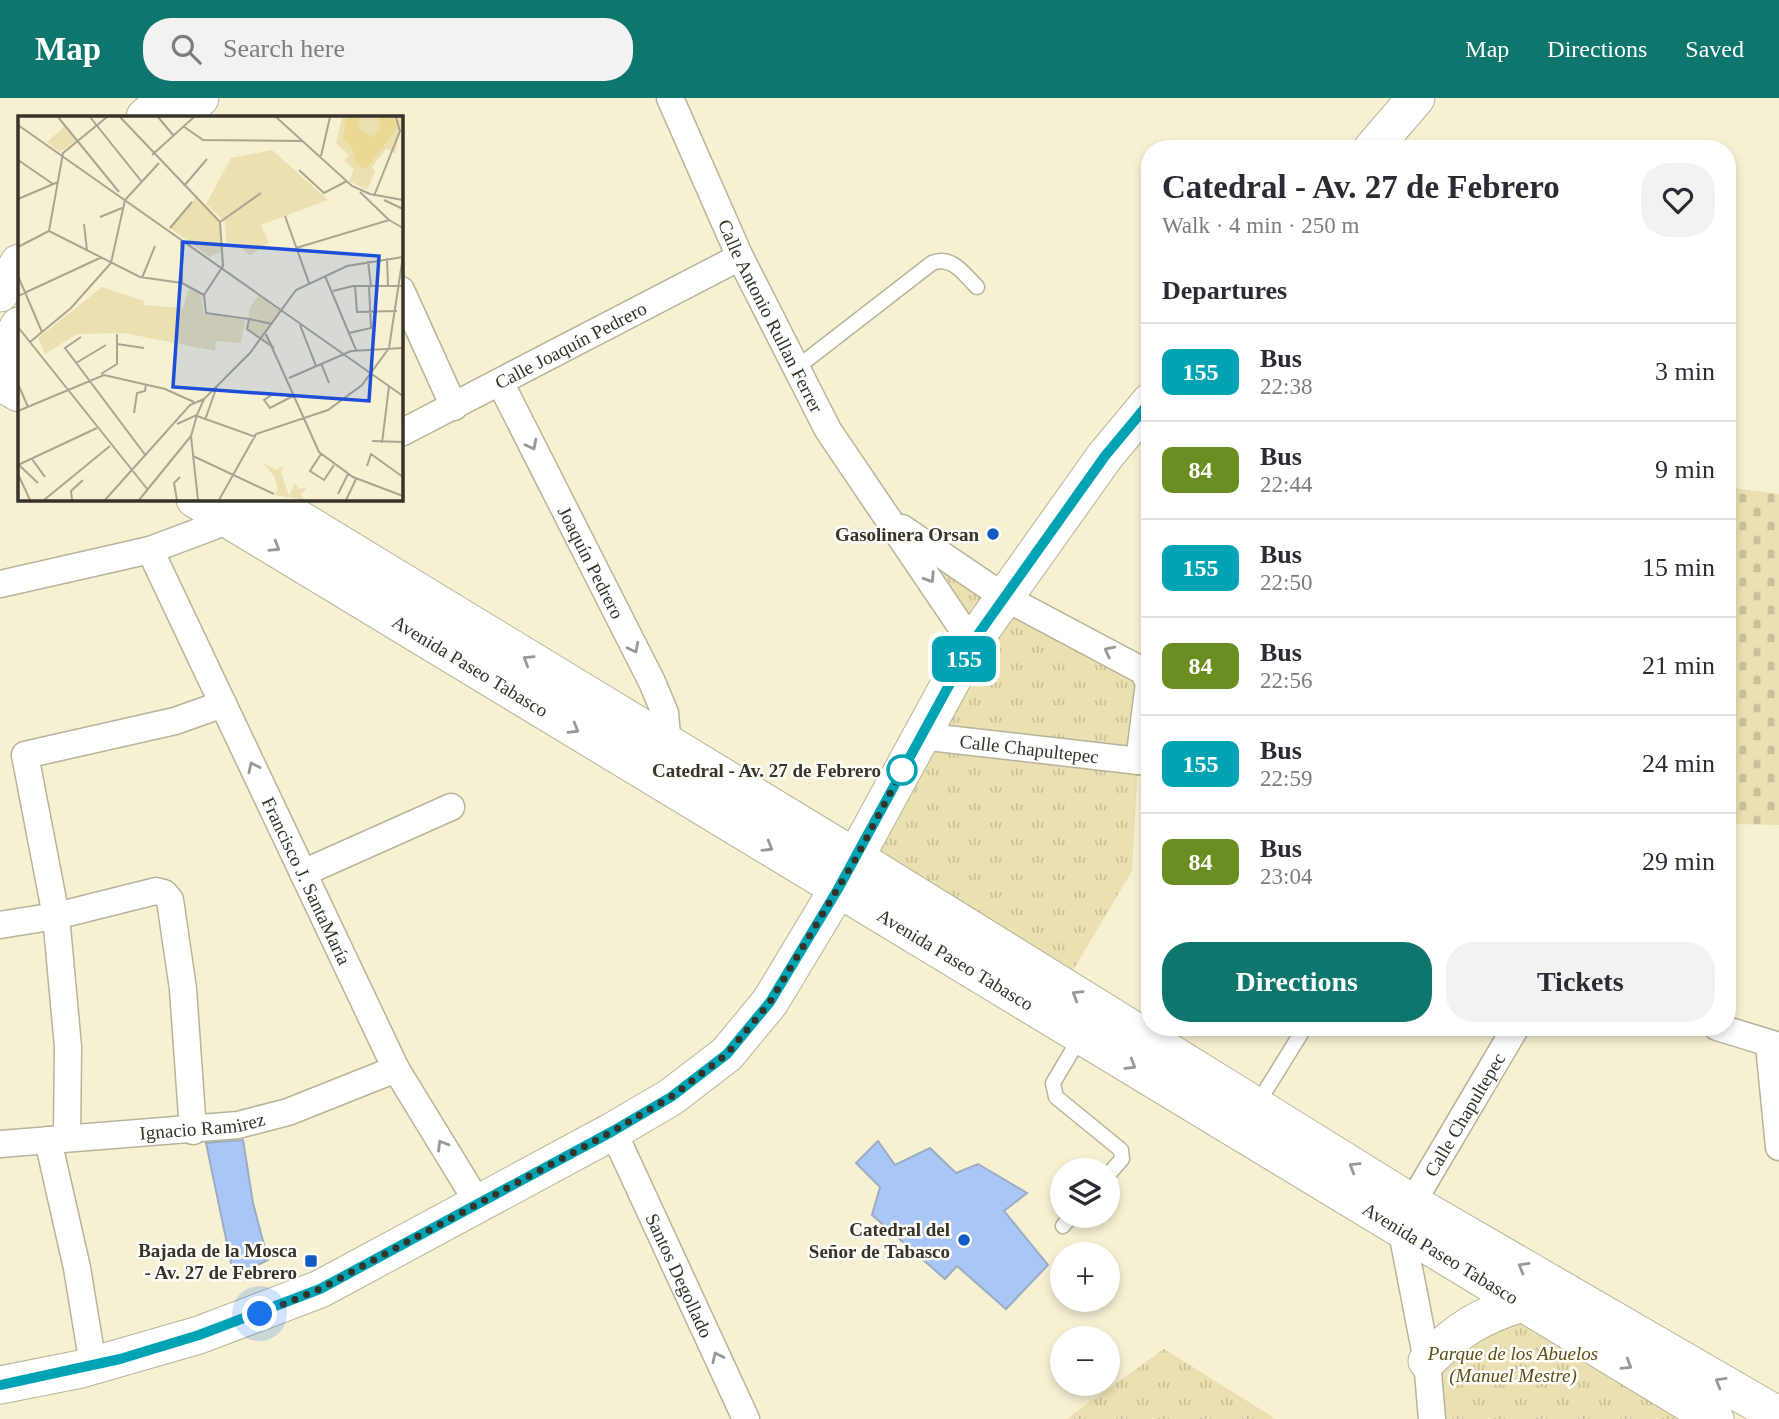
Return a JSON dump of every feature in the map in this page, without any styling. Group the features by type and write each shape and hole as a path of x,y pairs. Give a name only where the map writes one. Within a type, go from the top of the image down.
{"main road":[{"path":"146,116 167,98"},
{"path":"178,116 200,98"},
{"path":"1379,140 1416,98"},
{"path":"0,293 18,265"},
{"path":"7,356 18,390"},
{"path":"0,1385 93,1365 199,1335 280,1306 366,1265 613,1131 681,1090 739,1042 770,1002 838,889 972,643 1105,456 1141,413"},
{"name":"Avenida Paseo Tabasco","path":"197,500 1082,1035 1779,1416"},
{"name":"Avenida Paseo Tabasco","path":"269,500 1141,1035"},
{"name":"Avenida Paseo Tabasco","path":"1143,1036 1256,1106 1525,1302 1715,1419"},
{"path":"1427,1361 1456,1331 1484,1314 1525,1302"}],"street":[{"path":"1377,140 1391,98"},
{"name":"Calle Antonio Rullan Ferrer","path":"677,101 740,257 828,430 972,643"},
{"name":"Calle Joaquín Pedrero","path":"402,433 501,384 740,257"},
{"path":"402,292 454,407"},
{"name":"Joaquín Pedrero","path":"501,384 652,682 665,713 668,746"},
{"path":"0,584 150,550 230,520 265,500"},
{"name":"Calle Antonio Rullan Ferrer","path":"892,521 1004,597"},
{"name":"Francisco J. SantaMaría","path":"150,550 396,1069 478,1203"},
{"name":"Calle Chapultepec","path":"1004,597 1141,670"},
{"path":"93,1365 57,1139 68,1047 56,916 26,755 175,721 223,704"},
{"name":"Calle Chapultepec","path":"920,736 1141,761"},
{"path":"303,873 451,807"},
{"path":"0,925 56,916 156,891 164,893 170,900 183,989 193,1131"},
{"path":"1736,1033 1774,1045 1779,1147"},
{"name":"Calle Chapultepec","path":"1407,1215 1511,1036"},
{"name":"Ignacio Ramirez","path":"0,1144 193,1131 238,1125 288,1112 396,1069"},
{"name":"Santos Degollado","path":"613,1131 746,1419"},
{"path":"1407,1215 1432,1419"}],"lane":[{"path":"795,369 932,263 941,260 951,262 977,287"},
{"path":"1082,1035 1053,1083 1052,1091 1121,1150 1120,1161"},
{"path":"1256,1106 1299,1036"}],"green space":[{"path":"1736,488 1779,494 1779,825 1736,824"},
{"path":"892,521 1141,670 1132,871 1063,987 856,858 972,643"},
{"name":"Parque de los Abuelos (Manuel Mestre)","path":"1525,1302 1715,1419 1432,1419 1427,1361"},
{"path":"1164,1349 1276,1419 1066,1419 1098,1396 1120,1396 1120,1380"}],"building":[{"path":"243,1140 253,1203 268,1260 234,1277 206,1143"},
{"name":"Catedral del Señor de Tabasco","path":"878,1141 895,1165 930,1148 956,1173 978,1164 1027,1193 1004,1211 1048,1265 1006,1309 957,1266 945,1279 872,1215 880,1187 856,1163"}],"bus line":[{"name":"155","path":"0,1385 120,1359 199,1335 320,1289 613,1131 671,1097 727,1054 770,1002 838,889 972,643 1105,456 1141,413"}],"place":[{"name":"Gasolinera Orsan","path":"993,534"},
{"name":"Catedral - Av. 27 de Febrero","path":"902,770"},
{"name":"Catedral del Señor de Tabasco","path":"964,1240"},
{"name":"Bajada de la Mosca - Av. 27 de Febrero","path":"311,1261"}],"route":[{"path":"260,1314 320,1289 613,1131 671,1097 727,1054 770,1002 856,858 907,761 902,770"}]}
